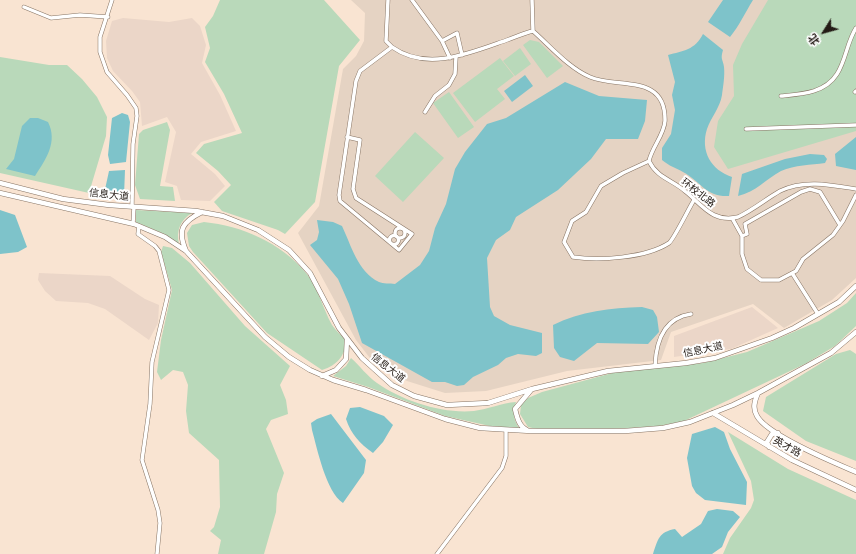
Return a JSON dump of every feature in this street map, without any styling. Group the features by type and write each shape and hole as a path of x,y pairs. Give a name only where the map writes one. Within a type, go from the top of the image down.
{"main road":[{"name":"信息大道","path":"0,183 63,199 133,207 202,212 223,216 258,230 289,250 310,272 339,328 362,358 392,385 414,396 448,405 488,403 532,389 608,371 686,363 740,350 772,338 840,302 856,286"},
{"name":"信息大道","path":"0,193 133,224 165,237 186,251 265,337 288,357 322,376 445,419 480,428 506,431 625,431 663,428 690,422 758,392 831,353 854,334"},
{"path":"186,251 180,237 183,225 190,218 202,212"},
{"path":"322,376 336,370 346,359 347,339"},
{"path":"531,431 523,428 515,409 532,389"},
{"path":"758,392 754,403 757,416 765,425 813,452 856,472"},
{"name":"英才路","path":"713,413 769,448 814,472 856,490"},
{"path":"769,448 767,442 772,434 778,433"}],"street":[{"path":"112,0 108,17 100,37 100,52 107,72 136,108 138,116 133,144 133,224"},
{"path":"388,0 386,41 392,47 413,57 432,60 456,57 533,32"},
{"path":"412,0 442,41 450,58"},
{"path":"532,0 533,32 569,64 591,78 636,84 654,92 661,100 665,122 650,161 623,173 601,186 586,212 572,221 564,242 573,257 610,259 651,250 670,242 694,200"},
{"path":"24,6 51,18 80,15 108,17"},
{"path":"781,96 804,94 828,84 837,74 850,36 856,28"},
{"path":"442,41 457,33 462,55"},
{"path":"347,137 360,140 353,189 356,198 412,234 399,250 340,201 339,195 347,137 357,76 360,71 392,47"},
{"path":"425,112 435,96 449,85 455,74 456,57"},
{"path":"746,129 856,125"},
{"name":"环校北路","path":"650,161 654,170 662,178 686,192 708,212 718,216 732,218"},
{"path":"856,189 829,185 799,186 781,191 751,211 732,218 742,236 742,254 747,269 761,280 779,280 796,271 804,259 833,235 856,195"},
{"path":"742,236 747,234 745,224 801,192 810,189 820,192 840,225"},
{"path":"139,226 138,234 155,246 159,252 169,290 152,362 150,404 142,460 158,510 160,523 157,554"},
{"path":"391,244 397,244 398,241 395,232 396,229 400,227 403,229"},
{"path":"391,244 390,237 403,236 405,234 403,229"},
{"path":"792,273 818,314"},
{"path":"655,366 656,349 661,333 669,324 683,315 691,314"},
{"path":"854,334 856,340"},
{"path":"437,554 502,468 506,456 506,431"}],"shaded area":[{"path":"351,0 856,0 856,278 832,300 784,328 753,304 671,332 661,360 567,371 486,391 445,393 407,381 373,362 356,340 298,233 319,206 343,69 356,56 364,41 365,13"},
{"path":"123,18 169,22 192,18 200,26 206,45 202,63 220,95 236,131 201,142 191,154 215,174 225,186 210,201 181,200 177,186 165,182 176,132 167,117 142,126 140,102 113,71 107,58 106,41 112,21"},
{"path":"39,273 110,276 145,299 159,305 158,323 149,340 105,309 88,303 56,301 45,291 38,280"},
{"path":"752,307 778,328 731,349 674,357 674,336"}],"green space":[{"path":"220,0 324,0 360,40 339,66 315,202 285,234 278,230 222,211 214,202 231,185 218,171 196,153 204,144 242,133 224,94 205,62 210,48 205,27 213,16"},
{"path":"768,0 856,0 856,131 728,169 714,147 718,121 734,96 733,65 742,44"},
{"path":"530,40 539,42 563,66 547,78 523,45"},
{"path":"520,48 531,64 515,76 503,61"},
{"path":"0,57 49,65 67,65 82,79 97,97 107,117 106,136 89,193 0,173"},
{"path":"500,58 514,76 497,89 505,99 475,122 453,93"},
{"path":"449,92 474,127 458,138 433,103"},
{"path":"167,122 170,130 160,186 173,187 175,201 140,199 135,185 139,134 143,130"},
{"path":"415,132 444,158 403,202 375,176"},
{"path":"136,210 192,213 184,219 180,226 178,235 179,244 164,234 136,222"},
{"path":"204,222 232,227 260,237 296,262 314,285 332,325 347,341 342,355 336,363 322,370 267,333 189,246 187,233 192,225"},
{"path":"163,246 172,248 190,263 245,326 290,366 280,385 286,400 288,414 271,420 266,429 284,473 277,494 276,512 264,554 218,554 221,540 210,531 214,527 220,507 219,460 189,433 186,411 188,385 183,372 173,370 161,380 157,372 161,340 172,290 161,252"},
{"path":"856,293 856,326 835,346 805,364 684,421 659,426 614,429 537,429 528,427 520,414 521,405 528,398 542,392 616,372 703,363 747,352 819,321 847,303"},
{"path":"850,350 856,354 856,461 806,441 763,411 766,397 836,354"},
{"path":"351,358 377,383 411,401 423,405 449,410 474,411 516,402 514,416 519,428 490,426 445,416 368,387 333,376 346,366"},
{"path":"728,432 788,469 856,500 856,554 723,554 730,538 751,508 754,500 751,481"}],"water":[{"path":"723,0 753,0 730,37 708,22"},
{"path":"703,34 723,50 722,58 724,74 722,95 707,129 705,145 706,152 713,165 718,170 732,177 729,196 721,196 709,191 683,172 662,160 662,148 671,134 675,110 672,95 675,82 668,55 684,51 692,47"},
{"path":"525,75 533,86 512,102 504,91"},
{"path":"565,82 599,96 647,100 645,121 638,139 606,139 591,159 558,190 516,217 510,230 496,240 487,258 490,307 494,316 510,325 542,333 542,353 536,356 518,354 506,358 498,365 473,377 464,385 457,386 445,382 432,382 362,343 349,304 338,279 310,245 317,240 319,232 317,220 333,222 342,226 360,265 366,272 379,282 395,284 420,265 429,251 435,228 446,204 455,169 465,152 487,124 506,118"},
{"path":"122,113 128,115 130,122 126,162 110,164 108,155 112,118"},
{"path":"30,118 38,118 48,122 52,136 47,157 35,176 6,169 14,159 22,126"},
{"path":"856,137 856,170 836,166 835,154"},
{"path":"810,154 824,155 827,159 825,163 797,166 781,171 750,192 738,196 742,174 785,159"},
{"path":"125,170 124,196 104,194 109,171"},
{"path":"0,210 15,215 27,247 18,252 0,254"},
{"path":"642,307 653,310 657,317 659,332 648,344 597,343 574,361 560,357 554,348 553,325 585,313 619,308"},
{"path":"360,407 384,416 393,425 383,442 373,453 356,438 346,419 350,408"},
{"path":"331,414 366,460 364,473 343,503 337,497 327,480 311,423"},
{"path":"715,427 724,432 730,449 747,482 746,505 705,500 696,493 692,486 687,458 692,434"},
{"path":"717,509 733,511 740,517 728,532 722,547 712,554 653,554 662,534 675,529 682,537 701,524 708,511"}]}
